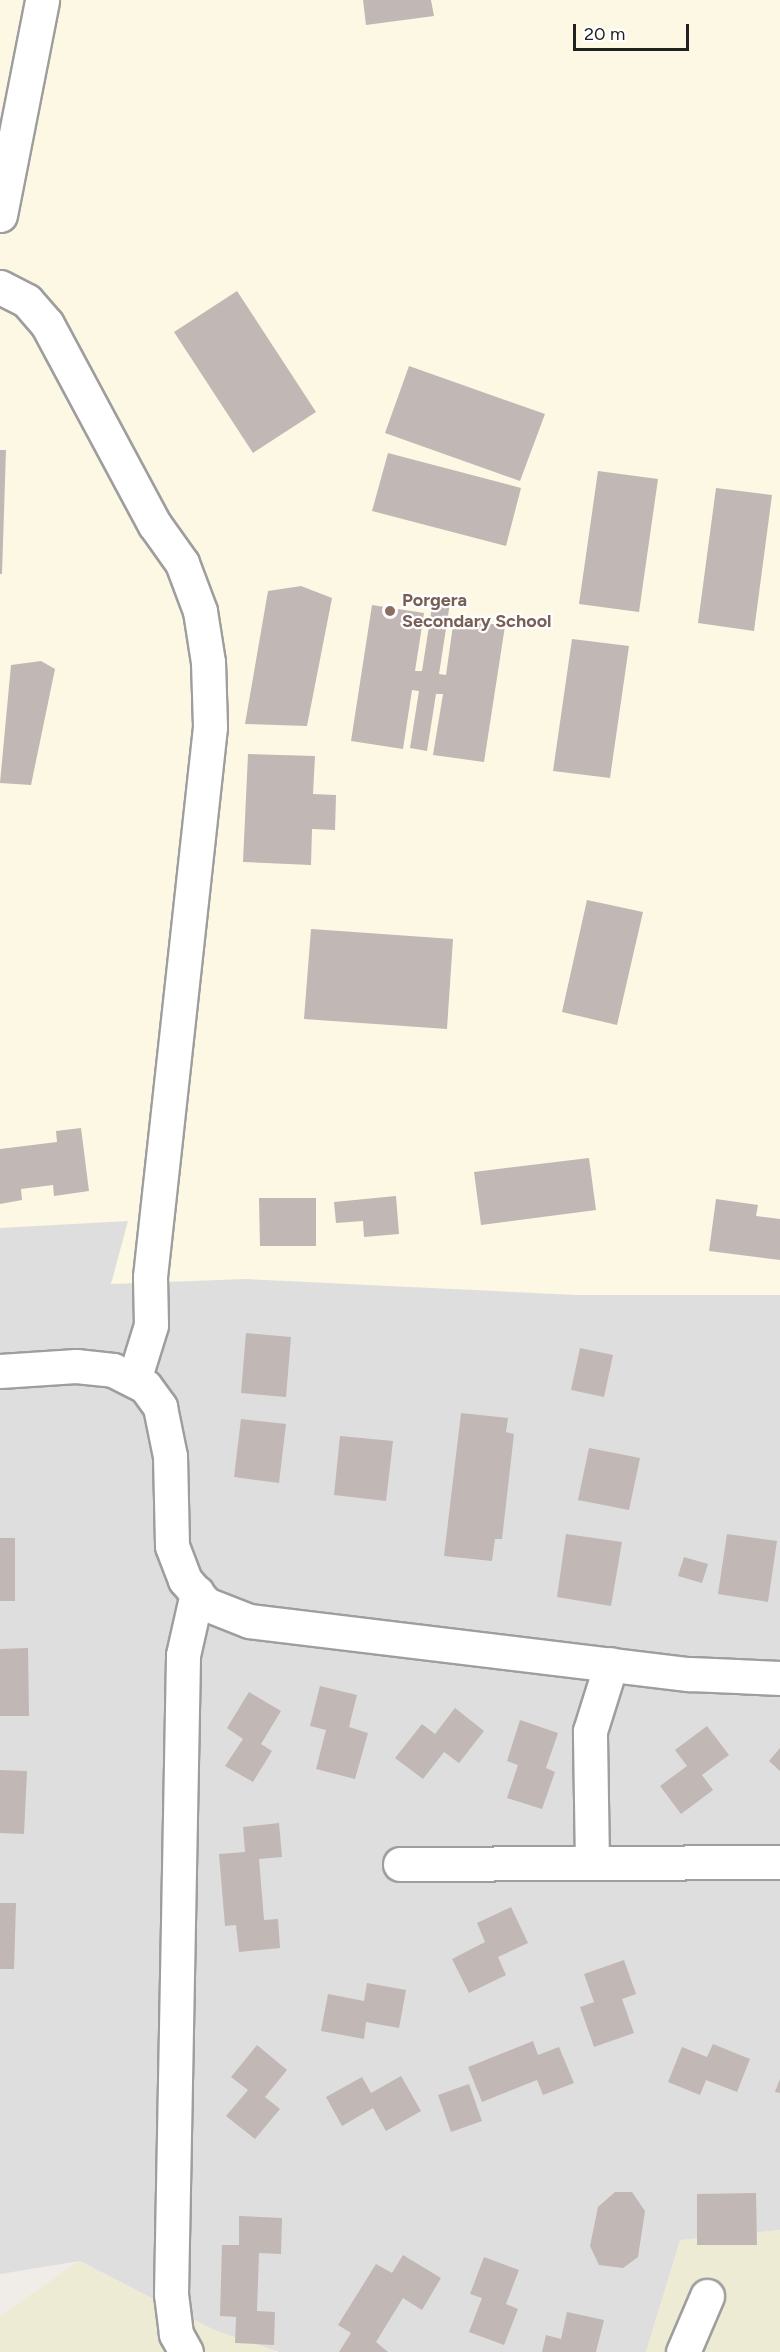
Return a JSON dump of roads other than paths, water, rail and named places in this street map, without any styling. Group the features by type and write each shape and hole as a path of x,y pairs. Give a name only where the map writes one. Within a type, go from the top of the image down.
{"street":[{"path":"0,215 42,0"},
{"path":"0,288 27,301 47,324 155,525 182,563 200,611 208,662 210,727 150,1277 151,1324 134,1380"},
{"path":"0,1371 76,1366 113,1370 134,1380 160,1407 170,1456 172,1546 196,1593 206,1604 249,1621 611,1664 780,1677"},
{"path":"186,2352 176,2334 172,2270 183,1655 196,1593"},
{"path":"592,1863 590,1731 611,1664"},
{"path":"400,1864 780,1862"},
{"path":"683,2352 707,2296"}],"place":[{"name":"Porgera Secondary School","path":"390,611"}]}
